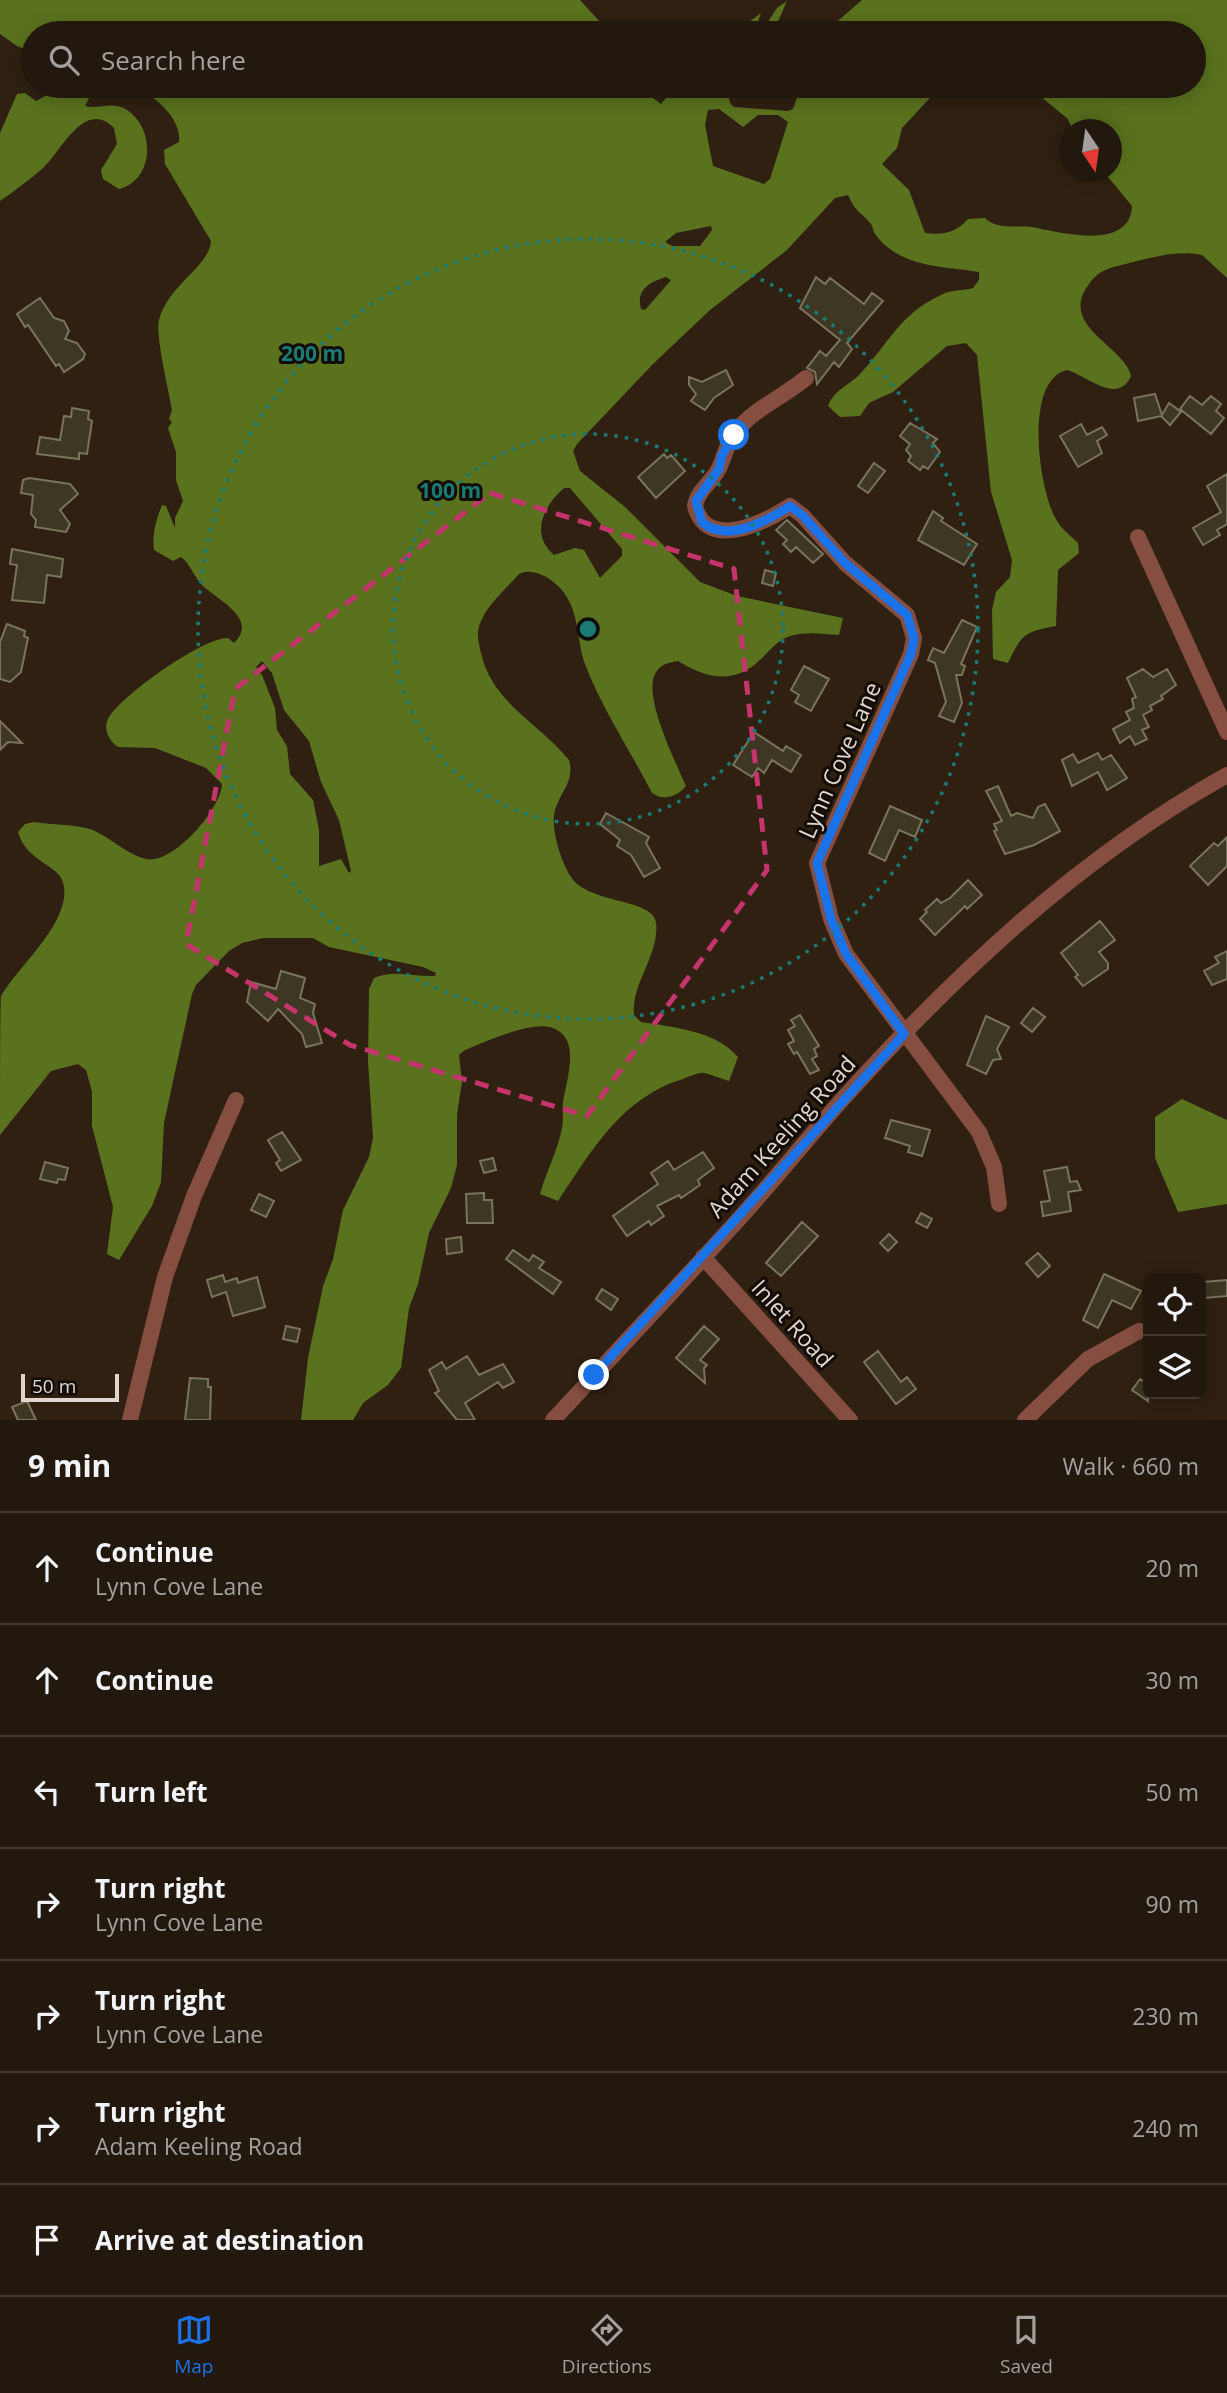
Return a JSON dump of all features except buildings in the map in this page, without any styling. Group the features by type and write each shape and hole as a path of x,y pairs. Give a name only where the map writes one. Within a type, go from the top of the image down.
{"street":[{"name":"Lynn Cove Lane","path":"806,378 763,407 734,435 722,455 719,469 696,501 698,516 707,526 717,530 753,526 790,506 803,516 845,563 899,606 912,626 911,654 817,863 831,919 846,954 979,1132 994,1167 999,1204"},
{"path":"1138,537 1227,732"},
{"name":"Adam Keeling Road","path":"553,1420 904,1034 977,959 1059,887 1164,813 1227,775"},
{"path":"130,1420 165,1277 194,1196 236,1100"},
{"name":"Inlet Road","path":"703,1257 850,1420"},
{"path":"1026,1420 1088,1359 1139,1331"}],"highlighted area":[{"path":"490,493 734,569 767,870 587,1116 350,1045 186,944 235,689"}],"shaded area":[{"path":"0,0 580,0 599,21 21,21 21,48 0,34"},
{"path":"862,0 1227,0 1227,278 1202,255 1181,253 1107,269 1096,276 1087,287 1081,301 1082,314 1087,325 1118,355 1131,376 1125,385 1110,389 1067,370 1053,378 1044,394 1039,438 1044,485 1056,519 1078,543 1079,553 1058,570 1056,626 1025,636 1008,663 993,659 992,610 996,592 1010,577 1012,560 991,492 977,355 966,343 947,346 893,392 869,403 860,416 840,417 828,406 834,396 859,375 915,311 945,293 973,288 979,280 979,272 923,264 897,253 875,234 871,224 857,210 848,195 835,198 787,250 710,310 653,364 577,444 573,451 580,471 625,507 700,582 737,596 843,618 839,635 808,633 790,636 751,667 731,676 710,675 678,661 659,668 652,684 653,698 662,730 686,786 674,795 665,797 652,793 600,697 582,655 572,606 557,585 536,573 519,574 488,608 478,629 481,653 495,686 569,760 570,774 554,817 555,835 567,871 579,886 643,909 652,914 656,922 654,946 637,992 634,1015 641,1022 680,1028 706,1036 729,1048 738,1057 729,1081 699,1073 661,1087 625,1112 596,1145 558,1201 540,1194 562,1128 570,1061 567,1041 562,1033 544,1026 521,1029 465,1050 459,1055 462,1082 457,1114 457,1165 451,1188 429,1233 418,1284 409,1308 401,1368 388,1385 363,1403 353,1420 301,1420 308,1358 323,1286 333,1259 343,1210 369,1157 373,1138 368,1061 369,989 374,978 381,975 435,976 436,973 423,967 329,947 313,938 263,938 242,943 229,951 196,985 192,994 164,1123 161,1182 152,1206 119,1260 107,1254 113,1207 92,1126 92,1092 86,1070 78,1064 51,1071 0,1135 1,996 53,927 64,897 60,876 28,850 18,832 25,824 34,822 79,827 93,830 139,857 157,859 182,844 194,833 214,807 222,784 206,768 155,748 118,747 112,742 107,731 108,719 115,709 144,683 200,647 228,638 234,643 241,634 242,625 232,610 201,584 181,557 173,561 154,550 155,527 162,505 166,506 175,528 175,518 183,501 176,480 176,452 168,428 172,422 169,419 172,410 161,350 159,320 171,296 204,259 211,241 165,164 164,150 179,142 179,133 171,116 153,98 653,98 661,104 666,98 729,98 734,107 788,111 793,109 797,98 930,98 902,128 897,148 882,164 909,190 925,233 949,232 968,219 985,218 1001,226 1032,227 1091,236 1119,229 1128,220 1132,206 1112,182 1122,182 1122,119 1068,119 1043,98 1206,98 1206,21 838,21","holes":["719,109 743,127 758,115 778,115 788,122 770,179 764,184 713,166 705,125 708,110","711,226 712,230 700,246 672,246 665,242 676,233","666,277 671,280 645,310 641,309 640,297 649,284","564,488 570,488 622,549 622,556 600,578 584,550 575,548 554,555 542,539 545,512","262,661 272,673 284,710 309,741 321,782 339,820 351,871 349,873 341,859 319,866 319,830 313,800 290,774 287,746 277,730 275,708 256,667"]},
{"path":"787,1 778,21 769,21 777,8"},
{"path":"761,13 758,21 750,21"},
{"path":"17,94 21,94 21,98 32,98 36,101 42,98 89,98 85,106 111,105 127,110 143,129 146,141 145,165 139,176 131,184 119,189 103,179 101,170 117,144 114,128 103,120 93,119 75,130 44,167 0,201 0,133"},
{"path":"1182,1099 1227,1120 1227,1204 1178,1212 1155,1158 1155,1117"}],"route":[{"path":"594,1375 904,1034 846,954 831,919 817,863 913,650 912,626 899,606 845,563 803,516 790,506 753,526 717,530 702,522 695,506 696,501 719,469 722,455 734,435"}]}
